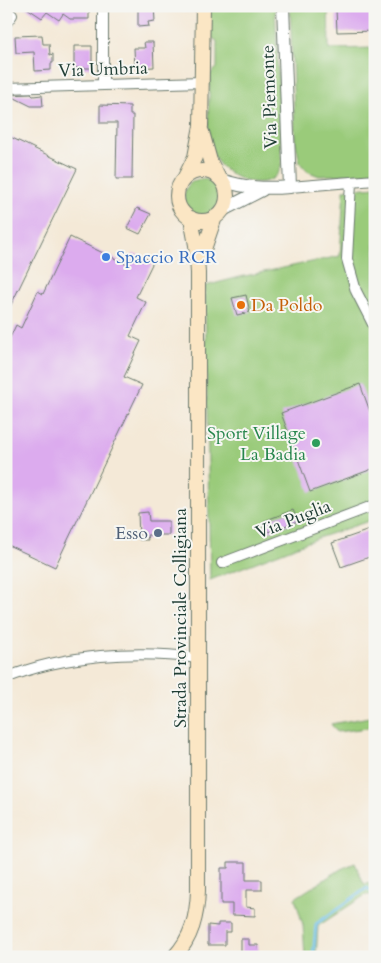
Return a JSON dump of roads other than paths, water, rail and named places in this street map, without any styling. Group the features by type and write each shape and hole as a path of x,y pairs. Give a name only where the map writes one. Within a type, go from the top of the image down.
{"main road":[{"path":"201,126 213,169 220,178 227,194 226,203 219,214 207,221 191,218 181,210 177,197 180,183 195,157 201,126 203,6"},
{"path":"185,177 198,171 212,173 220,178"},
{"name":"Strada Provinciale Colligiana","path":"198,273 203,248 219,214"},
{"name":"Strada Provinciale Colligiana","path":"174,957 191,933 198,901 198,273 196,245 191,218"}],"street":[{"path":"103,6 103,85"},
{"name":"Via Piemonte","path":"283,6 290,187"},
{"name":"Via Umbria","path":"6,88 202,82"},
{"path":"220,178 244,187 266,188 375,180"},
{"path":"352,182 348,262 356,290 375,328"},
{"path":"219,214 247,196 266,188"},
{"name":"Via Puglia","path":"222,563 375,505"},
{"path":"6,678 52,665 111,655 133,654 198,658"}],"waterway":[{"path":"313,957 316,924 367,888 375,893"}],"place":[{"name":"Spaccio RCR","path":"106,257"},
{"name":"Da Poldo","path":"241,305"},
{"name":"Sport Village La Badia","path":"316,443"},
{"name":"Esso","path":"158,533"}]}
